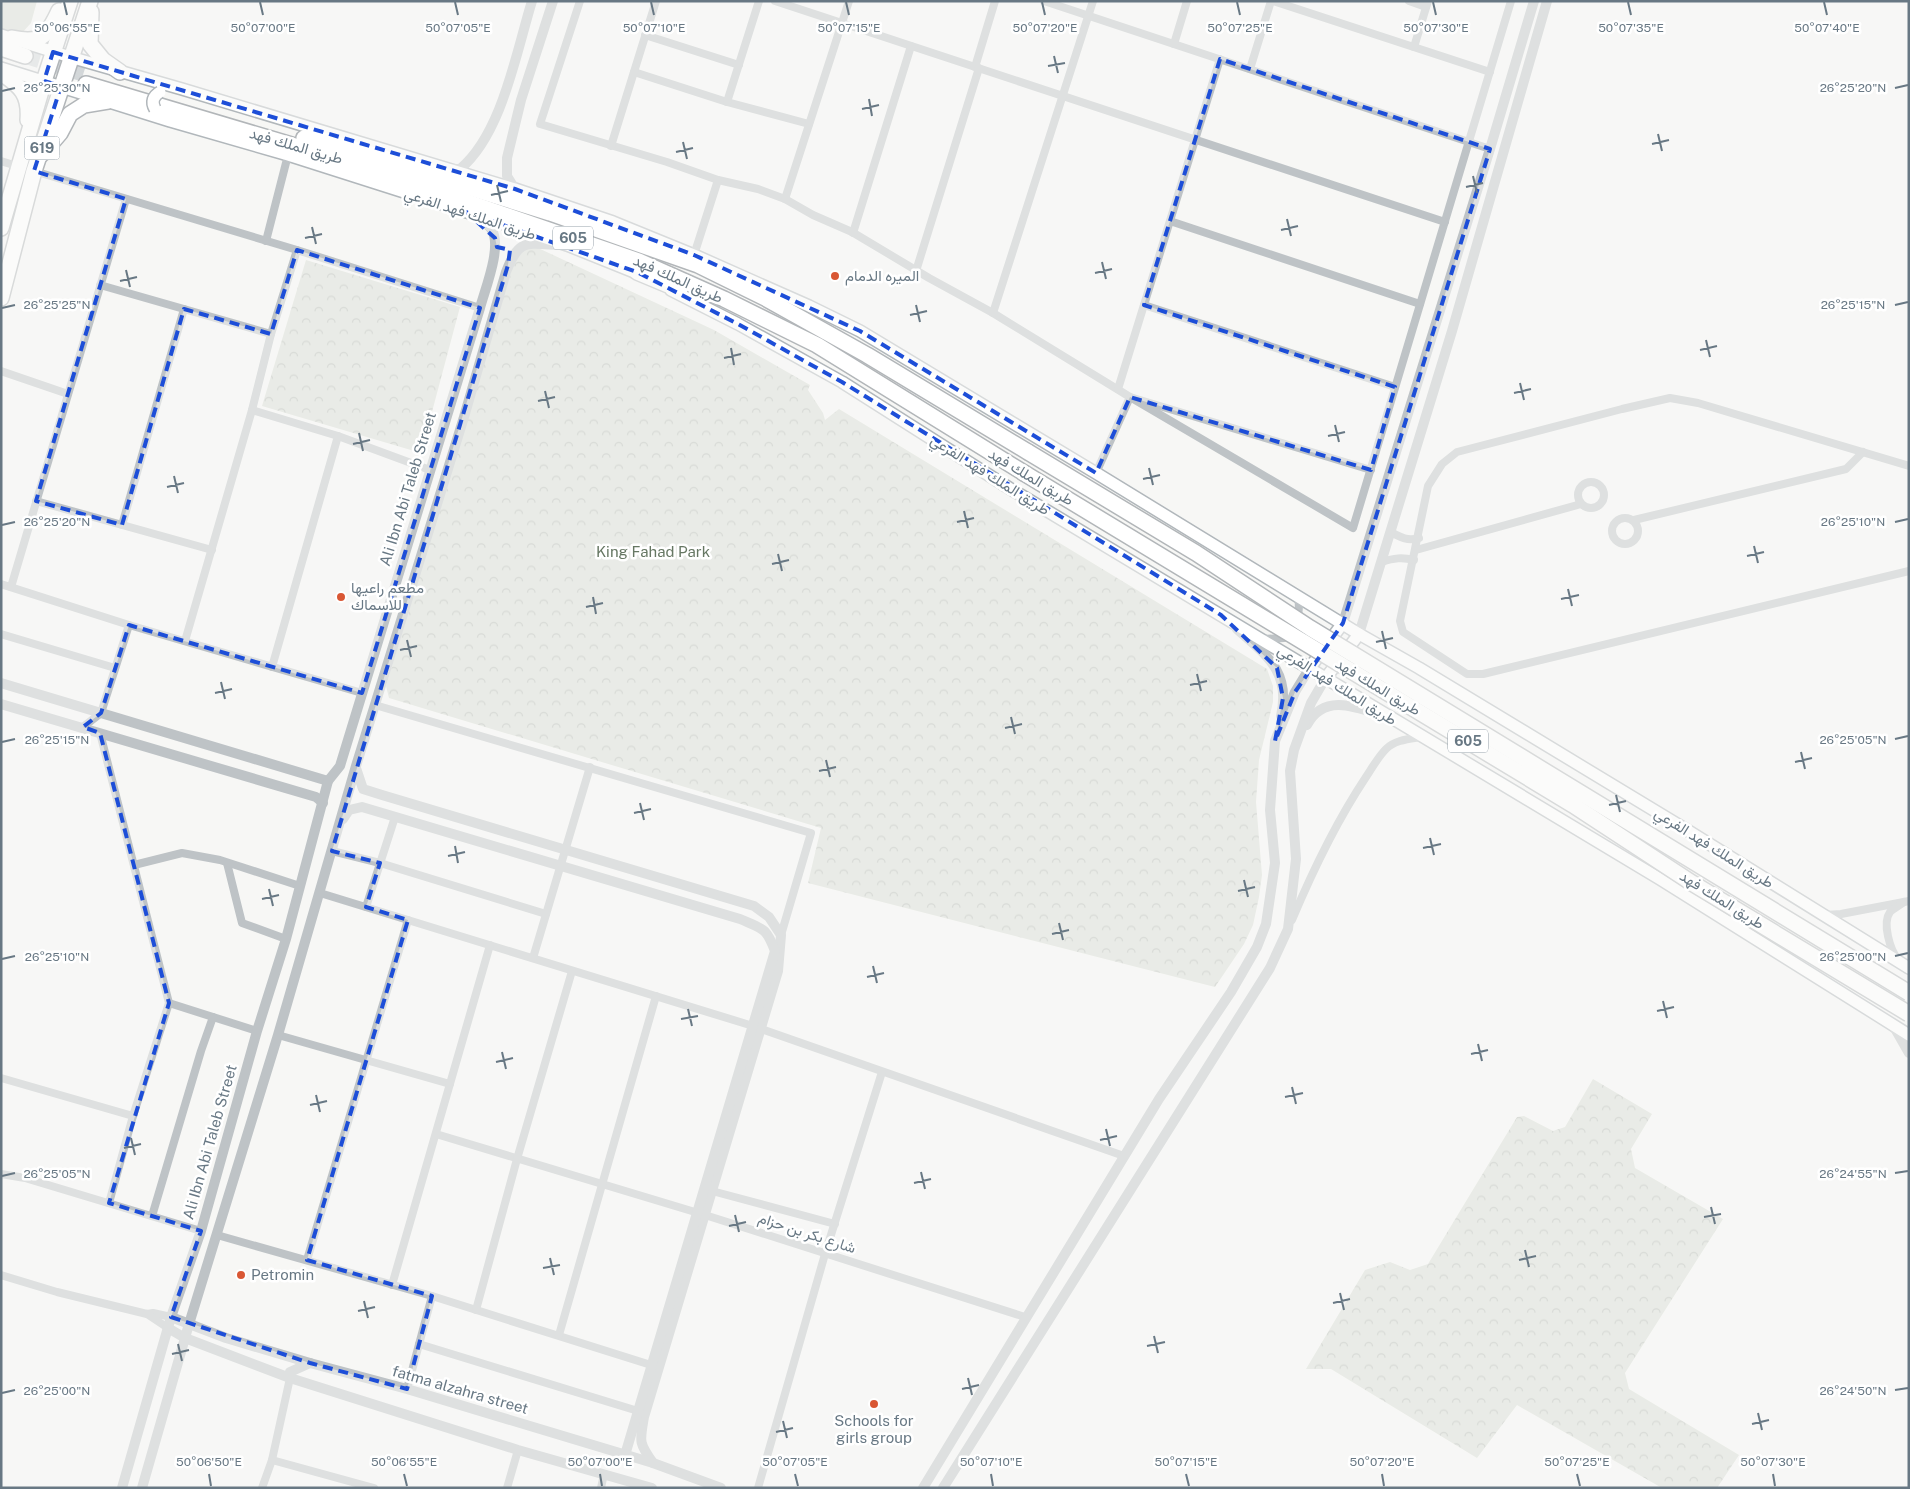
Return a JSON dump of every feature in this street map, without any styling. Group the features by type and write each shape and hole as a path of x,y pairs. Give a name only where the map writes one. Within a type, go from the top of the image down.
{"highway":[{"path":"5,40 28,41 45,34 53,26 65,1"},
{"name":"619","path":"1,298 44,81 70,1"},
{"path":"90,1 90,44 103,60 120,72"},
{"name":"619","path":"1,228 61,86 90,1"},
{"path":"1,57 25,60 5,40"},
{"path":"1,73 21,87 29,106 29,162"},
{"name":"طريق الملك فهد","path":"1909,993 1310,628 1196,554 867,355 765,298 698,265 597,229 372,157 88,80 369,168 639,261 724,299 817,345 1024,473 1573,805 1692,882 1909,1014"},
{"path":"29,162 60,133 70,114 84,104 108,101"},
{"path":"597,229 695,256 780,296 867,355"},
{"path":"637,272 817,345"}],"main road":[{"name":"طريق الملك فهد الفرعي","path":"5,40 182,88 515,190 612,222 809,306 860,331 1096,472 1359,634 1427,672 1906,966"},
{"name":"طريق الملك فهد الفرعي","path":"1,68 170,121 288,155 470,213 567,245 637,272 738,324 842,382 1009,488 1660,879 1909,1035"},
{"path":"170,121 155,109 154,96 160,92 182,88"},
{"path":"1309,668 1343,623"},
{"path":"1325,679 1359,634"}],"street":[{"path":"441,168 460,169 472,159 485,140 500,106 532,1"},
{"path":"515,190 507,176 507,158 521,100 553,1"},
{"path":"580,1 540,124 718,180 758,189 785,199 813,215 853,233 994,313 1130,397 1353,528 1511,1"},
{"path":"611,146 656,1"},
{"path":"727,102 759,1"},
{"path":"775,1 1445,222"},
{"path":"785,199 849,1"},
{"path":"916,270 977,68 995,1"},
{"path":"1044,1 1490,148"},
{"path":"994,313 1093,1"},
{"path":"1174,44 1187,1"},
{"path":"1250,69 1272,1 1490,72"},
{"path":"1409,1 1427,4 1414,47"},
{"path":"1343,623 1534,1"},
{"path":"1359,634 1452,331 1547,1"},
{"path":"645,35 739,65"},
{"path":"853,233 911,46"},
{"path":"1118,389 1220,59"},
{"path":"634,72 727,102 809,124"},
{"path":"266,241 288,155"},
{"path":"1,161 29,162 126,199 297,250 480,308"},
{"path":"695,256 718,180"},
{"path":"11,587 126,199"},
{"name":"Ali Ibn Abi Taleb Street","path":"122,1488 171,1318 201,1231 256,1031 286,939 328,781 340,766 493,261 495,252 494,232 490,226 470,213"},
{"path":"1170,221 1420,304"},
{"path":"142,1488 189,1324 278,1035 356,766 464,417 486,335 508,265 512,255 521,246 536,244 567,245"},
{"path":"493,261 501,247 506,246 510,250 508,265"},
{"path":"185,641 252,410 271,334 297,250"},
{"path":"100,284 271,334"},
{"path":"1144,305 1395,387"},
{"path":"122,525 184,309"},
{"path":"1,371 68,394"},
{"path":"1096,472 1130,397"},
{"path":"1130,397 1371,470"},
{"path":"1909,466 1698,403 1670,398 1457,452 1442,464 1428,486 1419,538 1400,621 1403,632 1467,674 1483,674 1909,571"},
{"path":"252,410 338,436 430,470"},
{"path":"272,667 338,436"},
{"path":"1634,520 1846,469 1863,452"},
{"path":"36,500 212,550"},
{"path":"1416,550 1581,504"},
{"path":"1391,532 1411,540 1419,538"},
{"path":"1382,562 1404,557 1414,560"},
{"path":"1,584 129,625 362,693"},
{"path":"1262,639 1284,638 1294,627 1300,611 1298,597"},
{"path":"923,1488 1159,1099 1231,992 1257,947 1266,924 1275,863 1270,810 1275,741 1282,711 1281,684 1276,668 1270,658 1221,615"},
{"path":"83,727 101,713 129,625"},
{"path":"1,634 116,668"},
{"path":"1275,741 1295,692 1309,668"},
{"path":"1288,929 1296,859 1290,771 1294,750 1311,703 1325,679"},
{"path":"1,683 328,781"},
{"path":"1,704 316,797 323,803"},
{"path":"1294,750 1312,716 1323,708 1350,704 1392,719"},
{"path":"375,705 811,833 781,935 778,971 757,1028 701,1214 644,1417 640,1440 642,1448 653,1463"},
{"path":"100,733 169,1004 133,1116 109,1203"},
{"path":"943,1488 1270,968 1326,843 1378,759 1386,749 1399,741 1421,737"},
{"path":"356,766 363,789 754,906 769,917 781,935"},
{"path":"533,958 590,767"},
{"path":"341,822 349,810 362,807 740,919 769,934 775,951 757,1028 712,1191 701,1214 625,1454"},
{"path":"366,907 395,817"},
{"path":"332,851 380,863 546,914"},
{"path":"134,865 182,853 227,863 300,886"},
{"path":"227,863 242,923 286,939"},
{"path":"320,893 757,1028 1124,1156"},
{"path":"1823,915 1841,914 1907,901"},
{"path":"1906,966 1893,952 1887,920 1890,912 1907,901"},
{"path":"307,1260 408,920"},
{"path":"392,1285 490,945"},
{"path":"476,1310 516,1159 572,970"},
{"path":"559,1336 656,996"},
{"path":"169,1004 256,1031"},
{"path":"152,1216 177,1138 201,1051 213,1017"},
{"path":"1893,1025 1909,1053"},
{"path":"278,1035 450,1084"},
{"path":"758,1488 825,1254 882,1072"},
{"path":"1,1078 133,1116"},
{"name":"شارع بكر بن حزام","path":"436,1134 701,1214 1025,1318"},
{"path":"1,1174 25,1178 201,1231"},
{"path":"712,1191 835,1224"},
{"path":"217,1235 432,1296 652,1365"},
{"path":"1,1275 57,1292 146,1314 186,1338 290,1378 518,1450 652,1488"},
{"path":"406,1389 432,1296"},
{"path":"146,1314 153,1313 171,1318"},
{"name":"fatma alzahra street","path":"171,1318 226,1338 625,1454 721,1488"},
{"path":"419,1344 638,1412"},
{"path":"262,1488 272,1460 290,1372 310,1363"},
{"path":"507,1488 518,1450"},
{"path":"272,1460 374,1488"},
{"path":"601,1488 604,1474"}],"highlighted area":[{"path":"53,52 515,189 694,255 860,331 1096,473 1130,397 1371,470 1395,387 1144,305 1220,59 1490,149 1343,623 1295,692 1275,741 1283,698 1277,668 1221,615 842,382 738,324 637,272 466,212 495,238 497,247 510,250 508,265 332,851 380,863 366,907 408,920 307,1260 432,1296 407,1389 310,1363 171,1317 201,1231 109,1203 169,1003 100,733 83,727 101,713 129,625 362,693 480,308 297,250 271,334 184,309 122,525 36,501 126,199 34,171 61,86 44,81"}],"green space":[{"path":"1,1 37,1 31,23 21,34 1,28"},
{"name":"King Fahad Park","path":"536,247 714,330 810,385 808,390 823,413 825,420 839,409 1267,669 1273,686 1273,702 1259,760 1256,802 1262,875 1259,897 1253,925 1244,944 1215,987 808,883 821,828 389,698 386,686 516,255 519,251"},
{"path":"306,260 460,307 421,453 262,406"},
{"path":"1593,1079 1652,1114 1631,1149 1635,1168 1723,1219 1625,1373 1629,1389 1739,1455 1717,1488 1662,1488 1517,1405 1477,1458 1331,1369 1306,1369 1365,1270 1390,1262 1410,1270 1428,1264 1517,1117 1524,1116 1553,1131 1565,1127"}],"tunnel":[{"path":"25,56 89,76"}],"place":[{"name":"الميره الدمام","path":"835,276"},
{"name":"مطعم راعيها للاسماك","path":"341,597"},
{"name":"Petromin","path":"241,1275"},
{"name":"Schools for girls group","path":"874,1404"}]}
